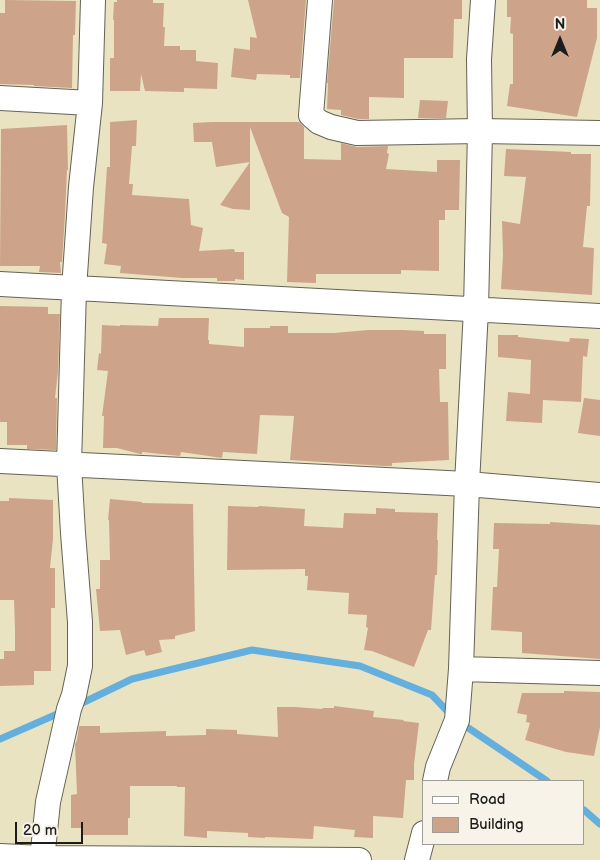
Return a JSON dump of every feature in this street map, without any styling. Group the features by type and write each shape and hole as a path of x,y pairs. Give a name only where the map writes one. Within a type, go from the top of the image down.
{"street":[{"path":"42,859 48,802 80,666 80,622 72,533 69,464 74,289 81,187 90,103 93,0"},
{"path":"320,0 311,114 319,122 357,133 480,131 600,133"},
{"path":"435,780 457,720 462,669 476,309 480,131 479,59 483,0"},
{"path":"0,98 90,103"},
{"path":"0,284 600,316"},
{"path":"0,461 468,484 600,495"},
{"path":"462,669 600,673"},
{"path":"417,860 422,840"},
{"path":"0,856 42,859 359,860"}],"building":[{"path":"5,0 76,1 72,88 0,84 0,13 5,13"},
{"path":"117,0 153,0 153,3 164,3 164,46 180,46 180,50 196,50 196,61 218,63 217,89 184,88 184,92 145,91 141,74 140,91 110,91 110,58 114,58 114,2 117,2"},
{"path":"248,0 306,0 300,78 290,78 290,75 257,74 256,80 231,77 234,48 250,50 250,37 257,38"},
{"path":"334,0 462,0 462,19 454,19 453,58 404,58 404,98 369,97 369,119 358,119 341,115 341,110 327,109 327,83"},
{"path":"507,0 587,0 587,8 597,8 597,38 577,117 507,106 510,84 513,84 513,34 510,33 511,17 507,17"},
{"path":"420,100 448,101 446,118 418,118"},
{"path":"137,120 136,146 132,146 129,184 133,184 132,195 189,199 191,225 203,228 199,251 234,249 235,252 244,252 244,280 217,281 217,278 182,278 120,273 121,266 104,264 107,244 102,243 107,167 110,167 110,122"},
{"path":"299,122 304,127 304,159 341,160 341,143 357,147 388,146 387,153 389,154 386,169 437,172 437,160 460,160 459,210 445,210 445,220 439,220 439,271 401,270 401,274 316,274 316,283 287,282 289,217 282,213 250,127 250,162 216,167 212,142 194,142 193,123"},
{"path":"67,125 68,170 62,262 60,262 61,273 39,272 40,266 0,266 1,129"},
{"path":"506,149 591,154 590,206 587,206 583,247 594,248 592,295 501,289 502,221 520,224 526,177 504,176"},
{"path":"250,162 250,210 233,209 220,205"},
{"path":"0,306 48,307 48,314 60,314 55,398 57,398 56,450 27,449 27,445 7,445 7,422 0,422"},
{"path":"159,318 209,318 209,344 244,347 244,328 270,328 270,326 288,326 288,333 402,330 424,331 424,334 446,334 446,369 439,369 440,402 448,402 449,460 392,463 392,466 384,466 290,460 294,416 260,415 257,454 223,452 222,458 181,452 180,456 142,452 140,454 117,448 103,448 104,416 102,416 108,371 97,370 99,353 101,354 102,325 158,326"},
{"path":"498,335 518,335 518,337 569,342 570,338 589,339 587,357 583,356 581,402 543,400 542,423 506,421 508,392 530,394 531,360 498,357"},
{"path":"584,398 600,400 600,436 578,433"},
{"path":"9,498 53,500 53,539 50,568 55,568 55,608 51,608 51,671 34,671 34,685 0,686 0,659 4,659 4,651 15,651 14,600 0,600 0,501 9,501"},
{"path":"110,499 142,503 193,504 195,631 175,636 175,639 159,640 162,652 146,656 144,650 126,655 120,630 100,631 96,589 100,589 100,560 110,560 108,520"},
{"path":"228,506 305,509 304,526 343,528 344,513 376,514 376,508 395,509 395,512 438,513 437,575 435,575 431,630 428,630 414,667 372,651 364,650 368,628 366,627 367,615 348,614 349,593 307,590 308,576 305,576 305,569 227,570"},
{"path":"550,522 600,525 600,659 522,653 522,632 491,630 493,587 497,587 499,549 493,549 494,523 550,524"},
{"path":"564,691 600,692 600,727 594,756 566,752 525,740 530,723 526,722 527,715 517,713 522,693 564,693"},
{"path":"334,706 374,711 373,717 419,723 414,780 406,780 403,818 373,816 373,838 354,837 355,830 314,826 313,839 248,837 248,833 207,831 207,838 184,836 185,787 177,786 130,786 128,835 83,835 83,828 71,828 71,795 77,794 75,744 79,726 100,726 100,733 166,731 166,736 206,735 206,729 237,730 237,734 278,737 277,707 322,709 334,708"}],"waterway":[{"path":"76,706 132,679 252,650 360,666 432,695 451,715"},
{"path":"0,739 64,711"},
{"path":"461,723 546,780"},
{"path":"585,811 600,824"}]}
